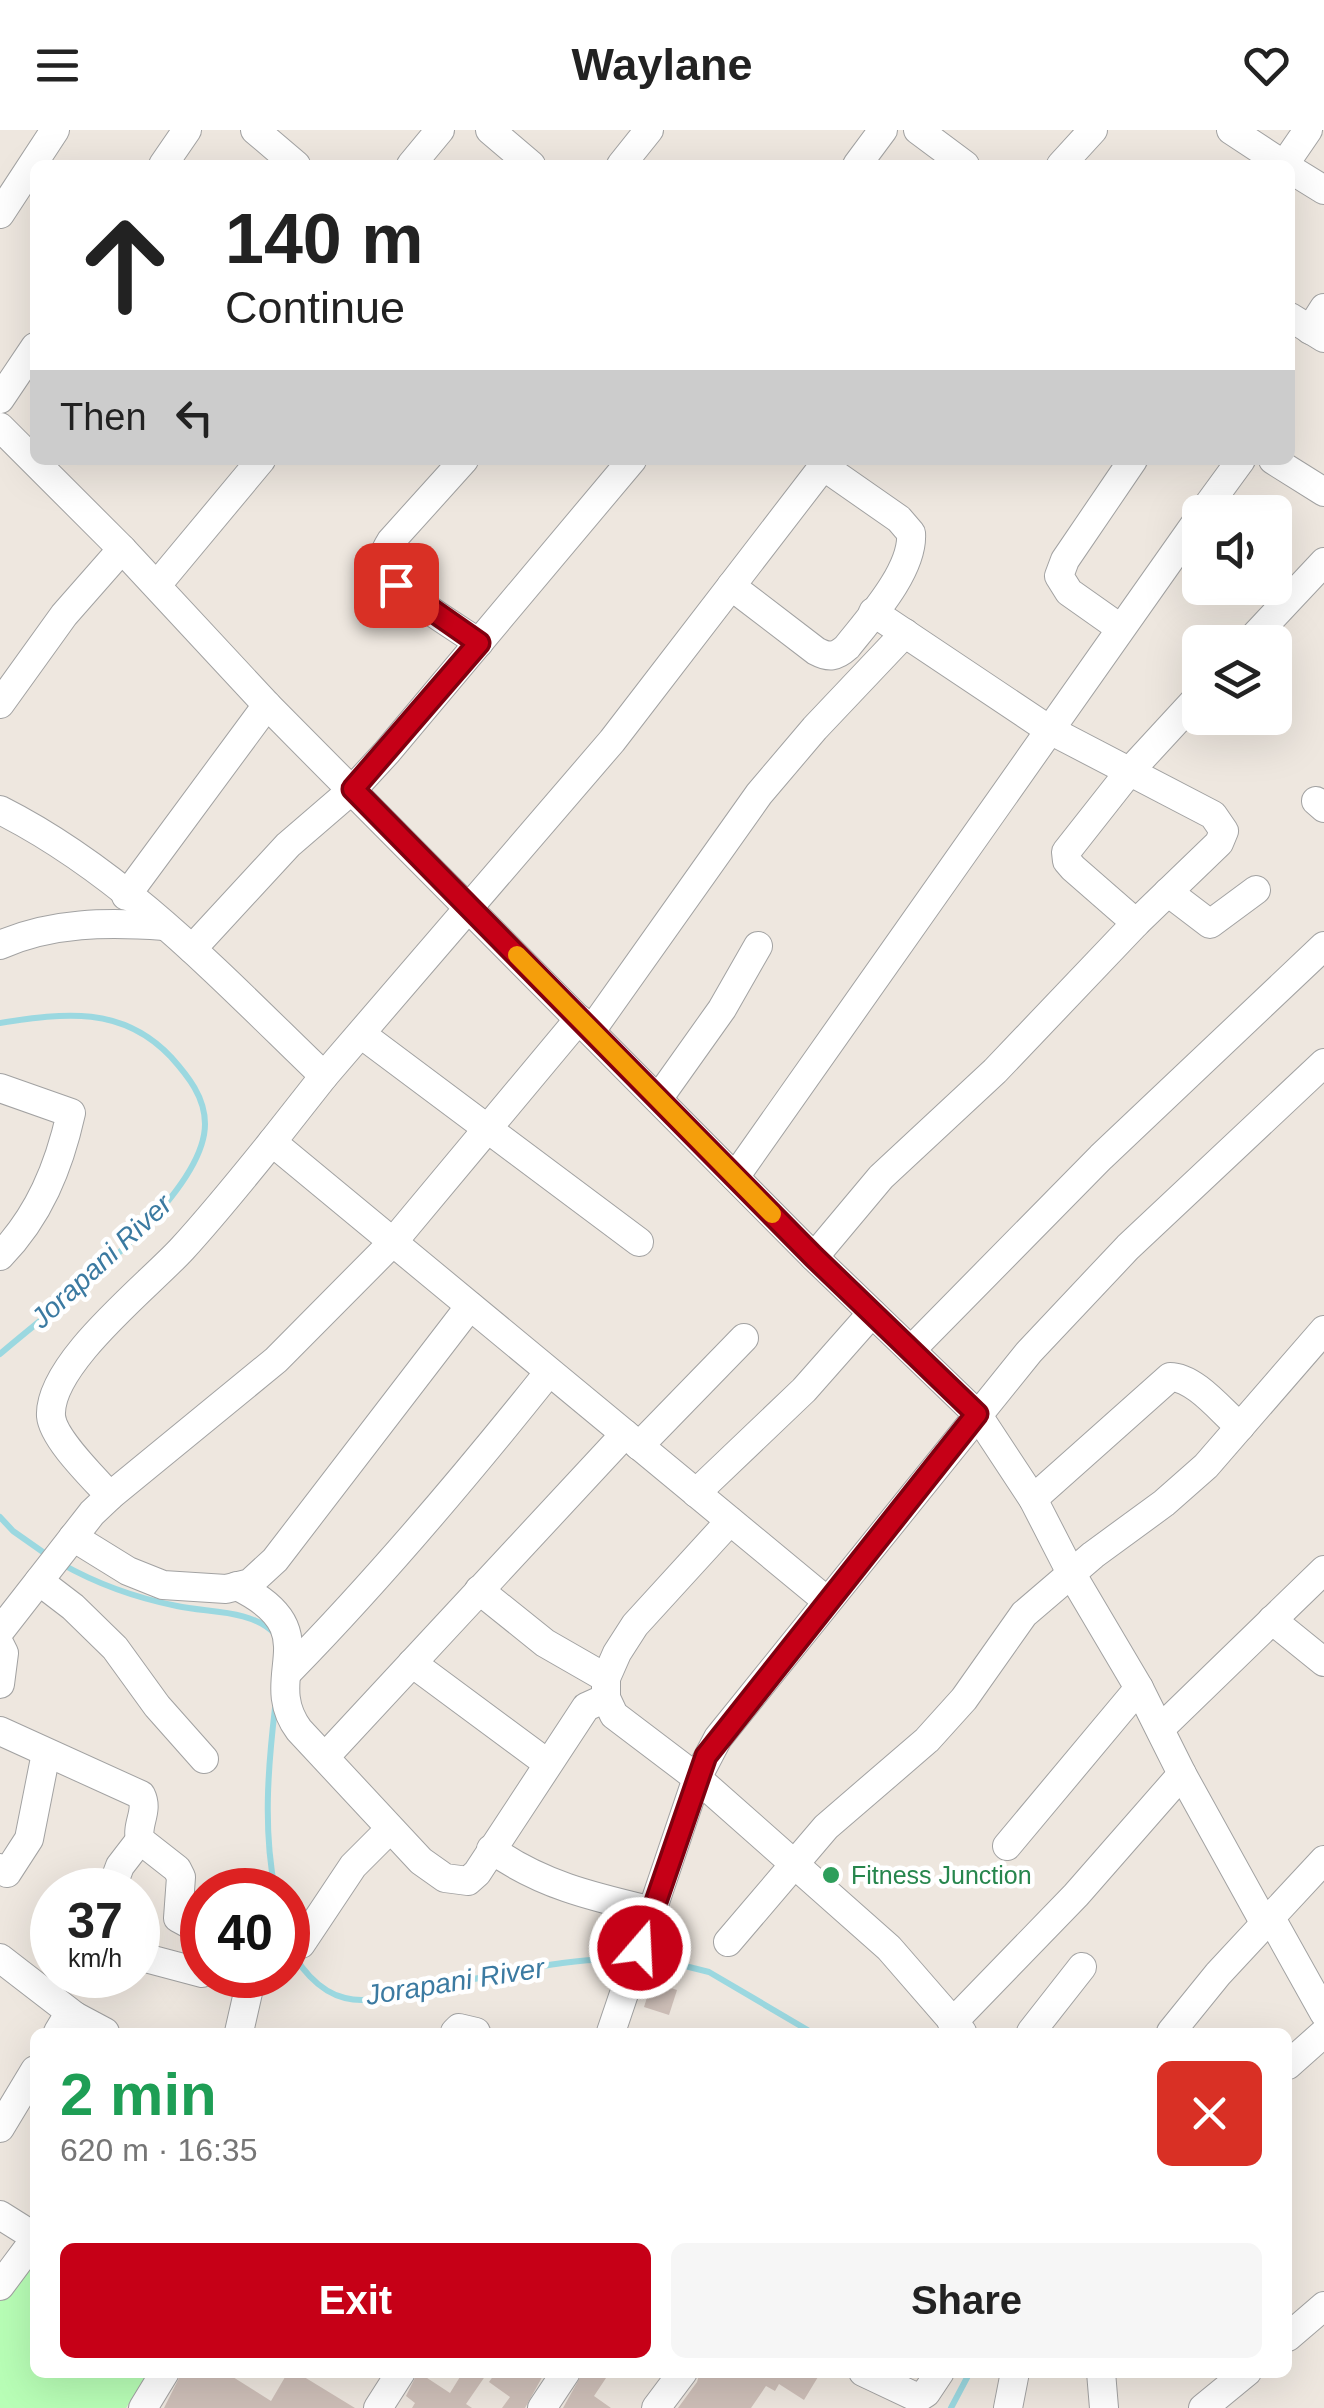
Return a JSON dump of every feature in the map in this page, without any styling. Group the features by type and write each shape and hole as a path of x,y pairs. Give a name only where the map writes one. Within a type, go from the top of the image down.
{"street":[{"path":"35,160 55,130"},
{"path":"255,130 290,160"},
{"path":"416,160 440,130"},
{"path":"490,130 525,160"},
{"path":"625,160 648,130"},
{"path":"861,160 883,130"},
{"path":"918,130 958,160"},
{"path":"1066,160 1093,130"},
{"path":"1290,160 1308,130"},
{"path":"1239,132 1278,160"},
{"path":"0,214 30,168"},
{"path":"1295,172 1324,190"},
{"path":"0,399 30,354"},
{"path":"1,430 30,459"},
{"path":"37,465 814,1257 977,1414 1033,1499 1162,1728 1182,1774 1324,2013"},
{"path":"156,585 257,465"},
{"path":"459,465 382,556 385,572 396,585 479,643"},
{"path":"192,949 288,845 353,789 628,465"},
{"path":"110,1496 51,1420 60,1380 82,1348 178,1253 324,1076 612,741 824,465"},
{"path":"731,586 826,656 838,655 847,647 908,556 911,533 899,519 829,465"},
{"path":"1120,628 1069,592 1059,576 1130,465"},
{"path":"1216,495 1237,465"},
{"path":"1282,465 1324,492"},
{"path":"735,1177 1182,543"},
{"path":"0,704 64,615 122,549"},
{"path":"1265,625 1324,562"},
{"path":"814,1257 881,1177 995,1071 1136,923 1219,843 1224,831 1213,815 1048,729 874,612"},
{"path":"0,1631 110,1496 262,1372 392,1242 486,1128 585,1025 759,794 905,633"},
{"path":"126,896 268,705"},
{"path":"1136,923 1073,868 1066,852 1129,772 1182,715"},
{"path":"0,810 66,850 164,926 324,1076"},
{"path":"1168,892 1210,924 1256,890"},
{"path":"0,945 58,927 164,926"},
{"path":"658,1098 722,1009 758,946"},
{"path":"912,1349 1113,1145 1324,946"},
{"path":"361,1034 639,1242"},
{"path":"613,2028 697,1778 718,1738 1030,1352 1128,1247 1324,1064"},
{"path":"0,1088 71,1113 47,1188 10,1229 0,1256"},
{"path":"272,1142 827,1601"},
{"path":"72,1540 163,1586 203,1589 250,1583 275,1560 470,1306"},
{"path":"696,1493 804,1390 872,1313"},
{"path":"728,1942 826,1827 928,1740 964,1699 1024,1614 1206,1466 1324,1330"},
{"path":"325,1757 479,1590 632,1440 744,1338"},
{"path":"289,1671 435,1514 549,1372"},
{"path":"1033,1499 1170,1377 1189,1383 1240,1428"},
{"path":"237,1586 268,1604 286,1625 286,1696 290,1717 421,1860 455,1882 468,1881 586,1707 606,1688 616,1653 636,1624 730,1521"},
{"path":"1162,1728 1324,1570"},
{"path":"41,1578 115,1648 157,1706 204,1759"},
{"path":"479,1590 606,1688 614,1715 697,1778 889,1948 957,2028 1182,1774"},
{"path":"1272,1620 1324,1662"},
{"path":"0,1645 4,1666 0,1684"},
{"path":"412,1663 547,1764"},
{"path":"1007,1846 1140,1688"},
{"path":"0,1731 140,1795 144,1803 140,1840 119,1868"},
{"path":"0,1868 6,1873 29,1839 46,1753"},
{"path":"310,1929 353,1866 390,1828"},
{"path":"140,1840 180,1875"},
{"path":"491,1849 548,1883 651,1915"},
{"path":"1174,2028 1218,1974 1324,1860"},
{"path":"180,1891 180,1919"},
{"path":"0,1958 66,2024"},
{"path":"1034,2028 1082,1967"},
{"path":"240,2028 247,1998"},
{"path":"1292,2061 1324,2033"},
{"path":"0,2128 30,2078"},
{"path":"0,2215 30,2235"},
{"path":"0,2286 30,2245"},
{"path":"1292,2334 1324,2306"},
{"path":"143,2408 161,2378"},
{"path":"378,2408 397,2378"},
{"path":"542,2408 562,2378"},
{"path":"656,2408 678,2378"},
{"path":"876,2378 918,2398 926,2394 936,2378"},
{"path":"1008,2408 1014,2378"},
{"path":"1102,2378 1104,2408"},
{"path":"1204,2408 1240,2378"}],"green space":[{"path":"30,2262 30,2378 145,2378 126,2408 0,2408 0,2301"}],"building":[{"path":"652,1982 677,1990 669,2015 644,2007"},
{"path":"179,2378 235,2378 271,2401 284,2378 306,2378 355,2408 164,2408"},
{"path":"415,2378 427,2378 450,2393 459,2378 484,2378 466,2404 472,2408 412,2408 415,2403 406,2396"},
{"path":"492,2378 542,2378 525,2408 502,2408 510,2397 489,2382"},
{"path":"580,2378 606,2378 594,2396 611,2408 563,2408"},
{"path":"698,2378 817,2378 804,2400 779,2384 775,2391 766,2386 751,2408 678,2408"}],"waterway":[{"name":"Jorapani River","path":"0,1023 69,1016 91,1017 133,1028 152,1040 183,1072 199,1096 205,1124 198,1153 181,1185 154,1217 89,1280 0,1354"},
{"name":"Jorapani River","path":"0,1517 50,1557"},
{"name":"Jorapani River","path":"60,1563 132,1594 241,1616 274,1633"},
{"name":"Jorapani River","path":"272,1868 268,1799 275,1708"},
{"name":"Jorapani River","path":"310,1975 335,1995 355,2000 552,1964 625,1960"},
{"name":"Jorapani River","path":"642,1961 673,1963 709,1972 804,2028"},
{"name":"Jorapani River","path":"951,2408 967,2378"}],"slow traffic":[{"path":"517,955 772,1214"}],"place":[{"name":"Fitness Junction","path":"831,1875"}],"route":[{"path":"396,585 479,643 353,789 814,1257 977,1414 706,1756 640,1948"}]}
